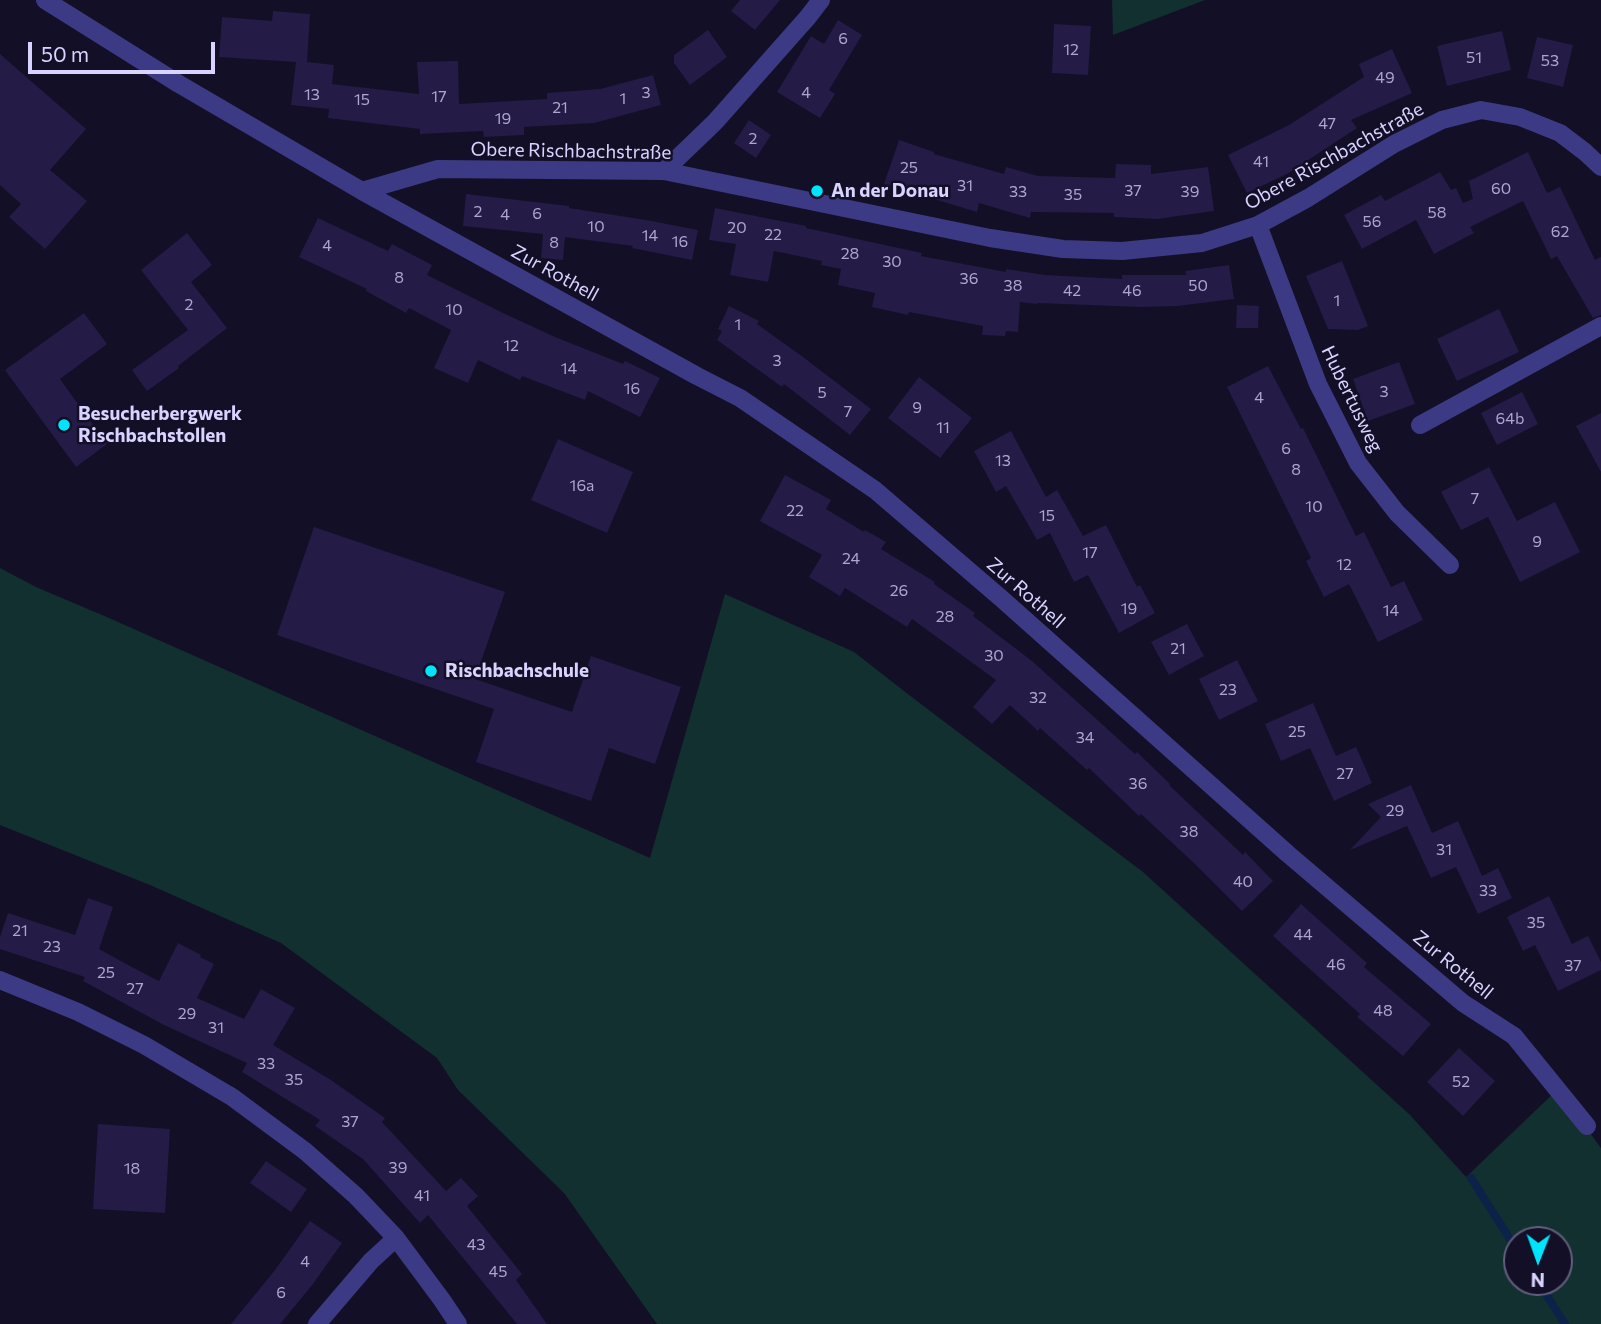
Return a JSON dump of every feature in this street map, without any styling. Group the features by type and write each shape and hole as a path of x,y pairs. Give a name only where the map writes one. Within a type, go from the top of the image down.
{"street":[{"path":"45,0 178,84 362,191"},
{"path":"664,171 715,122 821,0"},
{"name":"Obere Rischbachstraße","path":"362,191 438,169 664,171 990,238 1063,249 1122,251 1202,243 1258,225 1308,198 1394,144 1442,120 1481,110 1520,117 1560,133 1601,167"},
{"name":"Zur Rothell","path":"362,191 740,398 875,491 1462,1003 1514,1036 1587,1126"},
{"name":"Hubertusweg","path":"1258,225 1318,384 1358,463 1397,513 1450,565"},
{"path":"1420,425 1601,326"},
{"path":"0,980 78,1012 122,1034 232,1097 305,1151 356,1196 396,1238 458,1324"},
{"path":"317,1324 371,1261 396,1238"}],"green space":[{"path":"1112,0 1205,0 1113,35"},
{"path":"0,568 36,587 650,858 725,594 854,652 1143,872 1410,1115 1466,1177 1558,1089 1601,1148 1601,1324 657,1324 564,1193 458,1090 437,1058 281,943 150,885 0,825"}],"building":[{"path":"740,0 780,0 755,30 731,11"},
{"path":"273,11 310,14 307,62 334,65 332,84 419,94 417,62 458,61 459,104 547,99 547,93 600,89 653,75 661,105 594,123 524,127 524,135 484,137 483,131 420,134 420,129 328,118 329,109 291,105 296,62 219,57 222,17 272,21"},
{"path":"838,20 862,35 829,90 835,94 820,118 777,92 811,36 824,44"},
{"path":"1054,24 1091,26 1088,75 1052,73"},
{"path":"708,30 727,57 690,85 674,63 674,55"},
{"path":"1502,31 1511,70 1447,86 1437,46"},
{"path":"1537,37 1573,45 1563,87 1527,78"},
{"path":"1392,49 1412,93 1351,120 1357,128 1287,174 1247,193 1228,155 1289,125 1364,77 1359,64"},
{"path":"0,54 86,129 50,170 87,201 45,249 9,217 21,204 0,185"},
{"path":"749,120 771,135 756,158 734,143"},
{"path":"899,140 934,154 1004,174 1006,167 1038,176 1115,178 1116,164 1151,165 1151,174 1208,167 1214,211 1157,219 1114,217 1114,213 1031,212 1030,218 979,203 977,212 884,184"},
{"path":"1528,152 1547,193 1560,187 1595,260 1601,257 1601,315 1593,318 1557,256 1551,259 1523,201 1470,227 1474,233 1434,254 1416,220 1362,249 1344,215 1381,195 1385,201 1440,172 1451,190 1456,188 1463,203 1473,199 1469,181"},
{"path":"466,194 569,206 698,230 692,260 632,248 633,246 565,237 563,260 541,258 543,234 463,226"},
{"path":"715,208 922,253 921,256 1006,272 1006,269 1045,275 1122,279 1122,275 1186,275 1185,271 1229,265 1234,299 1142,307 1020,302 1018,332 1006,331 1005,336 982,335 983,326 872,307 875,293 838,285 841,269 821,265 822,261 774,251 768,282 730,275 736,244 709,240"},
{"path":"318,218 388,251 392,244 432,265 427,275 501,312 555,337 623,364 625,361 660,378 640,417 588,391 585,400 522,376 520,380 478,360 468,383 434,368 451,330 409,308 406,313 366,291 367,289 299,257"},
{"path":"187,233 212,265 191,282 227,328 147,391 132,370 188,330 141,270"},
{"path":"1342,261 1368,326 1358,330 1328,329 1306,276"},
{"path":"1237,305 1259,306 1258,328 1236,328"},
{"path":"729,306 759,321 757,324 871,409 850,435 784,384 782,387 717,340 722,331 718,329"},
{"path":"1499,309 1519,352 1457,381 1437,339"},
{"path":"84,313 107,344 60,379 107,444 76,467 5,370"},
{"path":"1399,362 1415,404 1368,421 1353,379"},
{"path":"1268,366 1301,429 1303,428 1356,536 1364,532 1391,587 1404,581 1423,620 1378,642 1349,584 1324,597 1306,561 1311,558 1227,387"},
{"path":"919,377 972,418 940,458 888,418"},
{"path":"1522,392 1538,424 1497,445 1481,413"},
{"path":"1601,413 1601,472 1576,426"},
{"path":"1011,431 1046,497 1057,490 1083,536 1106,525 1137,587 1140,585 1155,613 1119,633 1088,575 1074,582 1050,533 1037,540 1006,486 996,492 974,451"},
{"path":"558,439 633,472 607,533 531,500"},
{"path":"1489,467 1517,521 1555,502 1580,552 1520,582 1488,517 1461,530 1441,492"},
{"path":"785,475 831,500 826,509 886,542 881,549 935,582 934,584 975,613 973,616 1032,661 1135,754 1137,752 1273,881 1242,911 1141,814 1139,816 1089,768 1087,770 1040,728 1038,731 1010,705 992,724 973,707 996,680 912,619 907,627 845,588 840,596 809,577 822,555 760,521"},
{"name":"Rischbachschule","path":"314,527 505,592 475,679 572,712 591,656 681,687 655,764 609,748 591,801 476,762 494,709 277,635"},
{"path":"1187,624 1204,656 1169,675 1151,642"},
{"path":"1237,660 1258,701 1219,720 1199,679"},
{"path":"1313,703 1336,756 1356,747 1372,783 1334,801 1310,748 1281,761 1265,724"},
{"path":"1411,785 1432,833 1458,821 1482,876 1498,868 1512,898 1478,914 1456,867 1431,878 1407,826 1350,850 1381,817 1368,804"},
{"path":"1549,896 1572,944 1588,936 1601,962 1601,970 1558,991 1535,945 1523,951 1507,917"},
{"path":"88,898 113,907 99,949 128,965 159,981 178,943 214,964 197,998 244,1019 261,989 295,1008 273,1045 331,1080 385,1118 382,1122 446,1191 461,1178 478,1196 467,1206 522,1274 516,1280 547,1324 517,1324 428,1215 420,1223 363,1159 315,1126 320,1120 242,1072 247,1063 164,1025 83,981 85,977 0,949 0,937 8,913 75,935"},
{"path":"1301,904 1367,963 1364,967 1431,1024 1403,1056 1357,1017 1360,1014 1273,936"},
{"path":"1459,1048 1495,1081 1463,1116 1427,1082"},
{"path":"98,1124 170,1129 165,1213 93,1209"},
{"path":"266,1161 307,1189 291,1212 250,1183"},
{"path":"310,1221 342,1243 313,1284 280,1324 231,1324 275,1270"}],"waterway":[{"path":"1471,1178 1503,1228"},
{"path":"1547,1296 1565,1324"}],"place":[{"name":"An der Donau","path":"817,191"},
{"name":"Besucherbergwerk Rischbachstollen","path":"64,425"},
{"name":"Rischbachschule","path":"431,671"}]}
